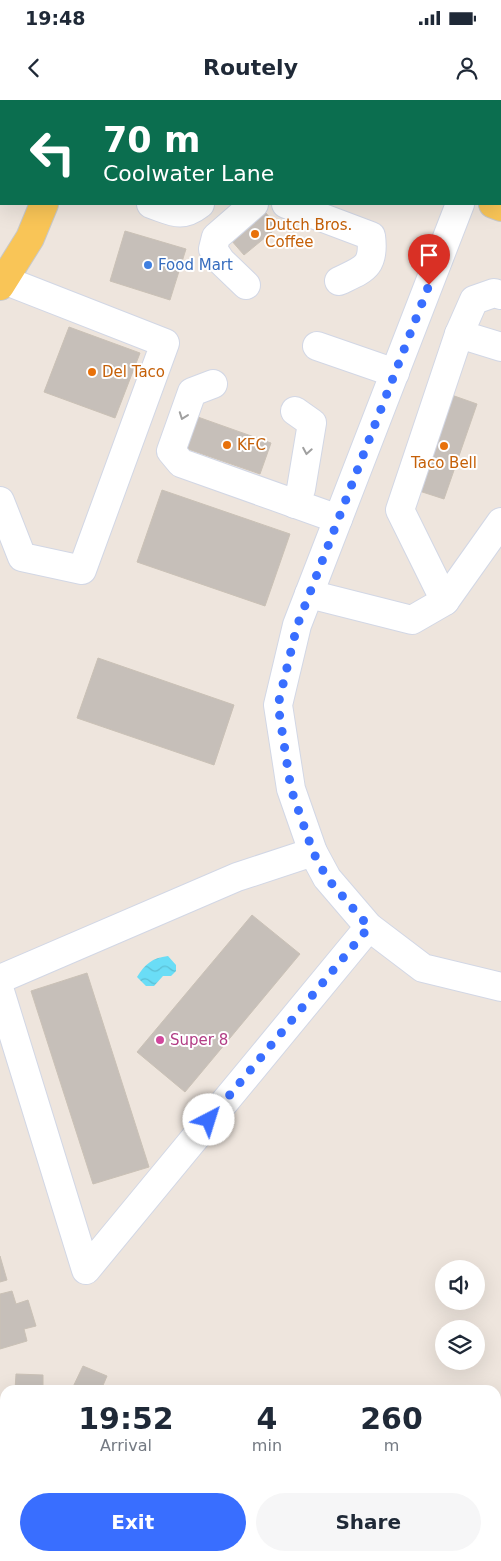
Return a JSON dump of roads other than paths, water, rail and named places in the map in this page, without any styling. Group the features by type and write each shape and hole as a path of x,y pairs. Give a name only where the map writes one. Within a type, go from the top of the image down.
{"main road":[{"path":"2,283 30,238 44,205"}],"street":[{"path":"154,205 185,214 198,205"},
{"path":"246,285 221,261 212,249 216,237 253,205"},
{"path":"289,205 371,236 373,252 366,268 339,280 362,284 374,279 388,261 390,240 387,226 367,214 341,205"},
{"path":"460,205 297,626 278,705 291,789 313,852 327,878 369,927 423,968 501,987"},
{"path":"0,501 22,557 82,570 164,343 2,283"},
{"path":"445,601 400,510 459,334 474,300 494,293 501,295"},
{"path":"459,334 501,347"},
{"path":"317,346 395,373"},
{"path":"213,384 192,392 171,451 181,463 338,519"},
{"path":"295,411 312,423 301,489 295,504"},
{"path":"309,594 412,620 445,601 501,522"},
{"path":"0,979 237,878 313,852"},
{"path":"0,991 86,1270 369,927"}],"water":[{"path":"168,956 176,965 176,971 171,976 163,976 154,986 146,986 137,977 150,962"}],"place":[{"name":"Dutch Bros. Coffee","path":"255,234"},
{"name":"Food Mart","path":"148,265"},
{"name":"Del Taco","path":"92,372"},
{"name":"KFC","path":"227,445"},
{"name":"Taco Bell","path":"444,446"},
{"name":"Super 8","path":"160,1040"}]}
